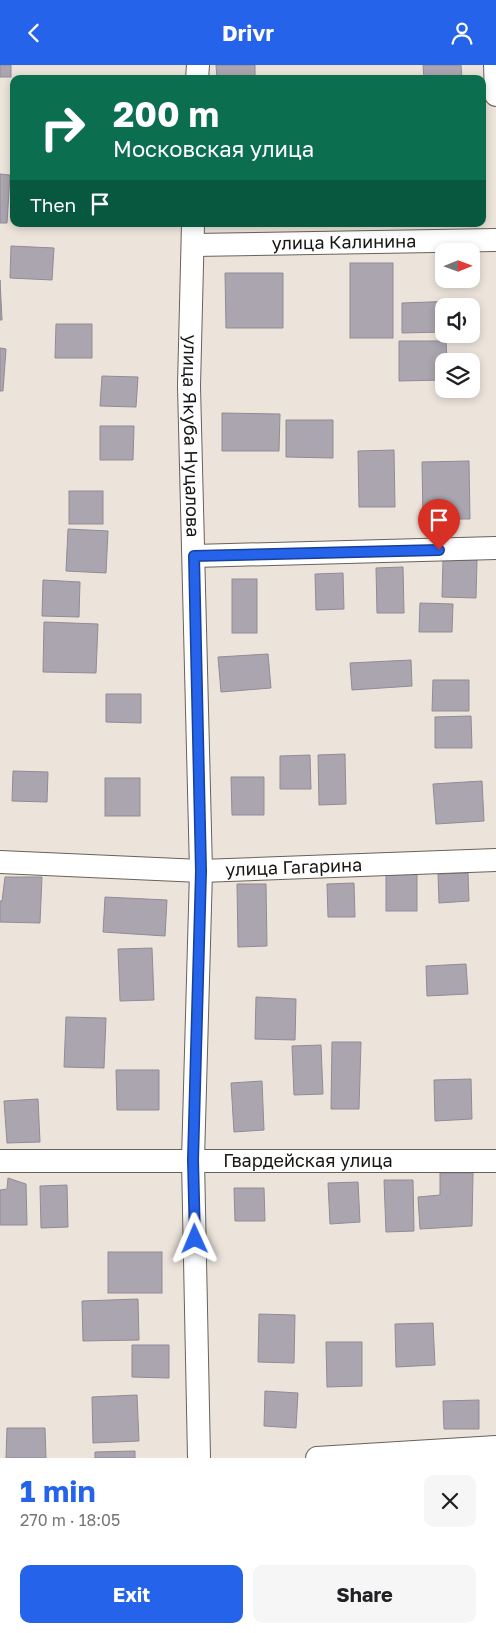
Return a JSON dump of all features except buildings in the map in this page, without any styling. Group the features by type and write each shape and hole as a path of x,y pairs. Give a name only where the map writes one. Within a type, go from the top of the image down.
{"street":[{"path":"495,65 496,95"},
{"name":"улица Калинина","path":"193,234 496,240"},
{"name":"улица Якуба Нуцалова","path":"193,234 190,386 201,871 193,1160 200,1458"},
{"path":"194,556 496,548"},
{"name":"улица Гагарина","path":"0,862 201,871 496,860"},
{"name":"Гвардейская улица","path":"0,1161 496,1161"},
{"path":"317,1458 496,1447"}],"route":[{"path":"195,1239 193,1160 201,871 194,556 439,550"}]}
